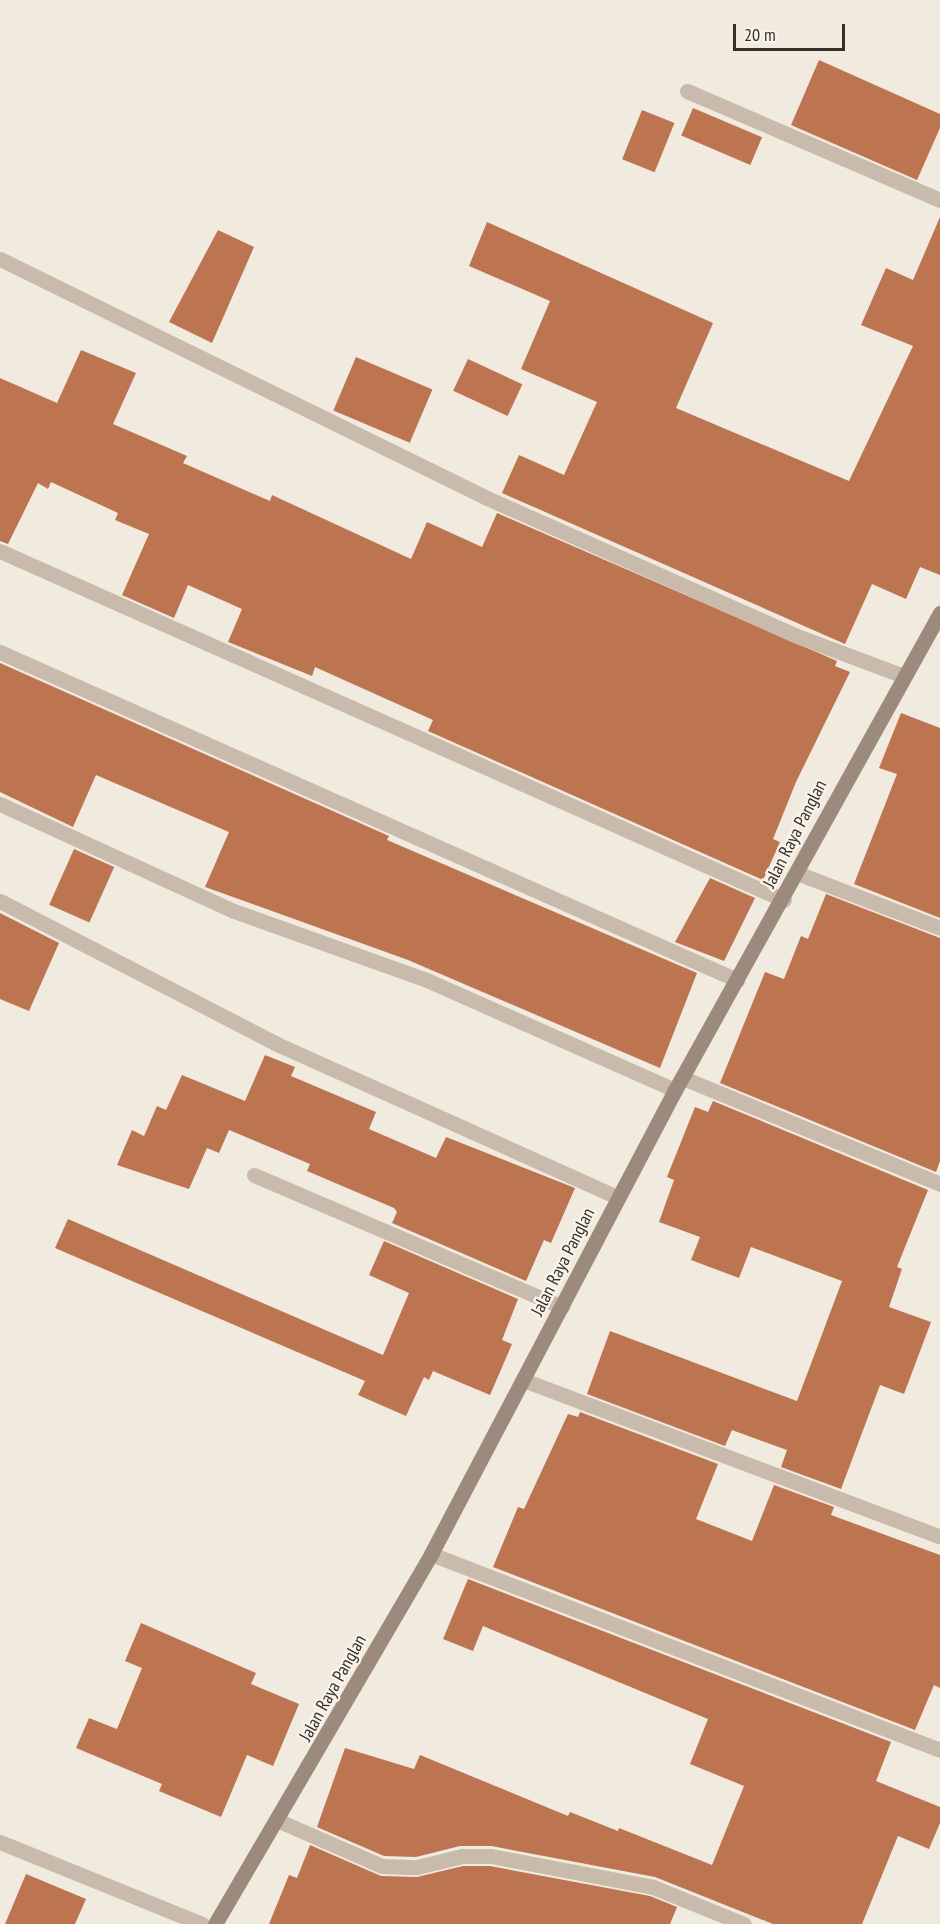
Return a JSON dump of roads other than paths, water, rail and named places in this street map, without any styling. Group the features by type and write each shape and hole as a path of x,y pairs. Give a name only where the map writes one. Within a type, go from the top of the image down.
{"street":[{"path":"687,92 940,200"},
{"path":"0,259 487,498 797,636 904,676"},
{"path":"0,551 784,900"},
{"name":"Jalan Raya Panglan","path":"215,1924 279,1821 431,1554 526,1381 618,1197 679,1084 784,900 940,613"},
{"path":"0,652 737,980"},
{"path":"0,804 234,911 429,981 679,1084 940,1184"},
{"path":"797,873 940,928"},
{"path":"0,901 279,1045 618,1197"},
{"path":"254,1175 562,1307"},
{"path":"526,1381 940,1537"},
{"path":"431,1554 940,1750"},
{"path":"279,1821 382,1866 417,1867 462,1856 491,1856 653,1887 744,1924"},
{"path":"0,1842 202,1924"}]}
